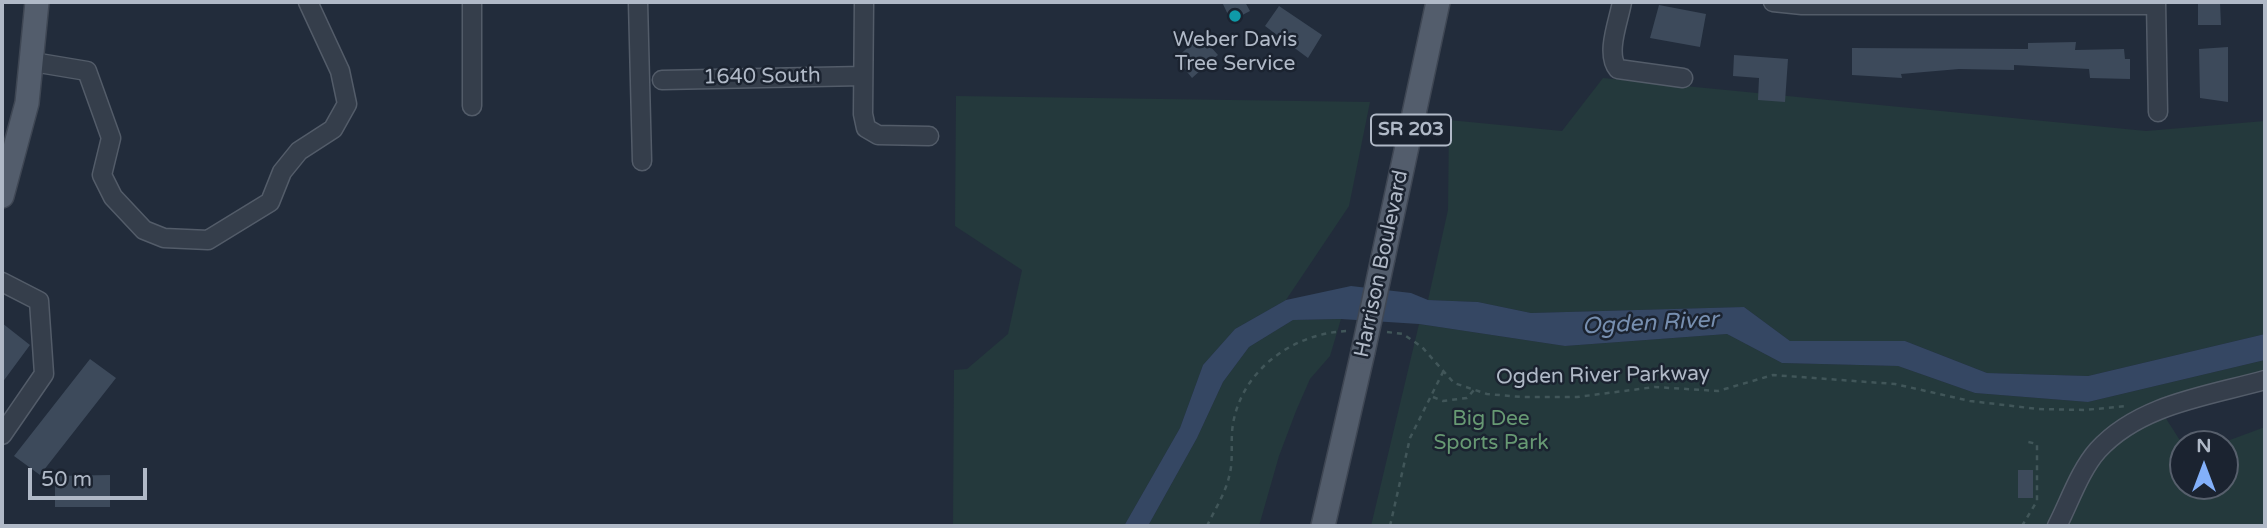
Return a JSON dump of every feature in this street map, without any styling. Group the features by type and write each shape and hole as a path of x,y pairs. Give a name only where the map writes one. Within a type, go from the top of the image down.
{"main road":[{"path":"2,196 19,141 33,62 37,2"},
{"name":"Harrison Boulevard","path":"1323,526 1360,341 1383,258 1438,2"}],"street":[{"path":"33,62 87,71 111,138 103,175 113,197 144,230 164,238 208,240 270,202 282,172 299,151 333,129 347,104 340,71 308,2"},
{"path":"472,2 472,106"},
{"path":"638,2 642,161"},
{"path":"864,2 863,114 871,133 929,136"},
{"path":"1622,2 1613,51 1614,64 1618,69 1683,78"},
{"path":"1773,2 1802,5 2156,3 2158,112"},
{"name":"1640 South","path":"662,80 863,76"},
{"path":"2,282 39,301 44,374 2,435"},
{"path":"2057,526 2096,452 2143,408 2265,380"}],"path":[{"name":"Ogden River Parkway","path":"1379,330 1403,334 1422,347 1454,383 1522,397 1577,397 1655,387 1718,391 1773,375 1895,384 1970,401 2038,409 2143,408"},
{"path":"1207,526 1229,478 1233,422 1245,385 1261,368 1306,338 1335,331 1360,341"},
{"path":"1390,526 1410,438 1433,397 1443,370"},
{"path":"1433,397 1443,401 1467,398 1474,389"},
{"path":"2022,526 2037,501 2037,443 2024,441"}],"green space":[{"path":"1603,78 2146,131 2265,121 2265,334 2088,376 1987,373 1905,341 1790,341 1744,307 1531,313 1478,302 1428,300 1448,210 1449,120 1562,131"},
{"path":"956,96 1370,102 1349,206 1286,300 1235,329 1203,365 1180,428 1124,526 953,526 954,370 967,369 1008,334 1022,270 955,226"},
{"path":"1341,319 1330,356 1310,379 1296,411 1279,456 1259,526 1148,526 1197,438 1223,382 1249,347 1293,320"},
{"name":"Big Dee Sports Park","path":"1419,324 1565,346 1727,334 1782,363 1898,366 1975,393 2088,402 2265,360 2265,373 2158,406 2173,430 2169,430 2169,500 2239,500 2239,437 2265,427 2265,526 1371,526"}],"water":[{"name":"Ogden River","path":"1351,286 1411,293 1428,300 1478,302 1531,313 1744,307 1790,341 1905,341 1987,373 2088,376 2265,334 2265,360 2088,402 1975,393 1898,366 1782,363 1727,334 1565,346 1419,324 1341,319 1293,320 1249,347 1223,382 1197,438 1148,526 1124,526 1180,428 1203,365 1235,329 1286,300"}],"building":[{"name":"Weber Davis Tree Service","path":"1222,2 1245,2 1250,11 1231,21"},
{"path":"2198,2 2220,2 2221,25 2198,25"},
{"path":"1659,5 1706,14 1700,47 1650,38"},
{"path":"1279,6 1322,35 1308,58 1265,26"},
{"path":"1201,36 1218,55 1192,78 1176,58"},
{"path":"2076,42 2075,50 2124,49 2125,59 2130,59 2130,79 2090,78 2089,69 2014,65 2014,70 1959,69 1901,74 1902,78 1852,75 1852,48 2028,49 2028,43"},
{"path":"2228,47 2228,102 2200,98 2199,49"},
{"path":"1734,55 1788,59 1785,102 1758,100 1759,78 1733,76"},
{"path":"2,323 30,345 2,383"},
{"path":"90,359 116,378 40,475 14,456"},
{"path":"2018,470 2033,470 2033,498 2018,498"},
{"path":"110,475 110,507 55,507 55,476"}],"place":[{"name":"Weber Davis Tree Service","path":"1235,16"}]}
